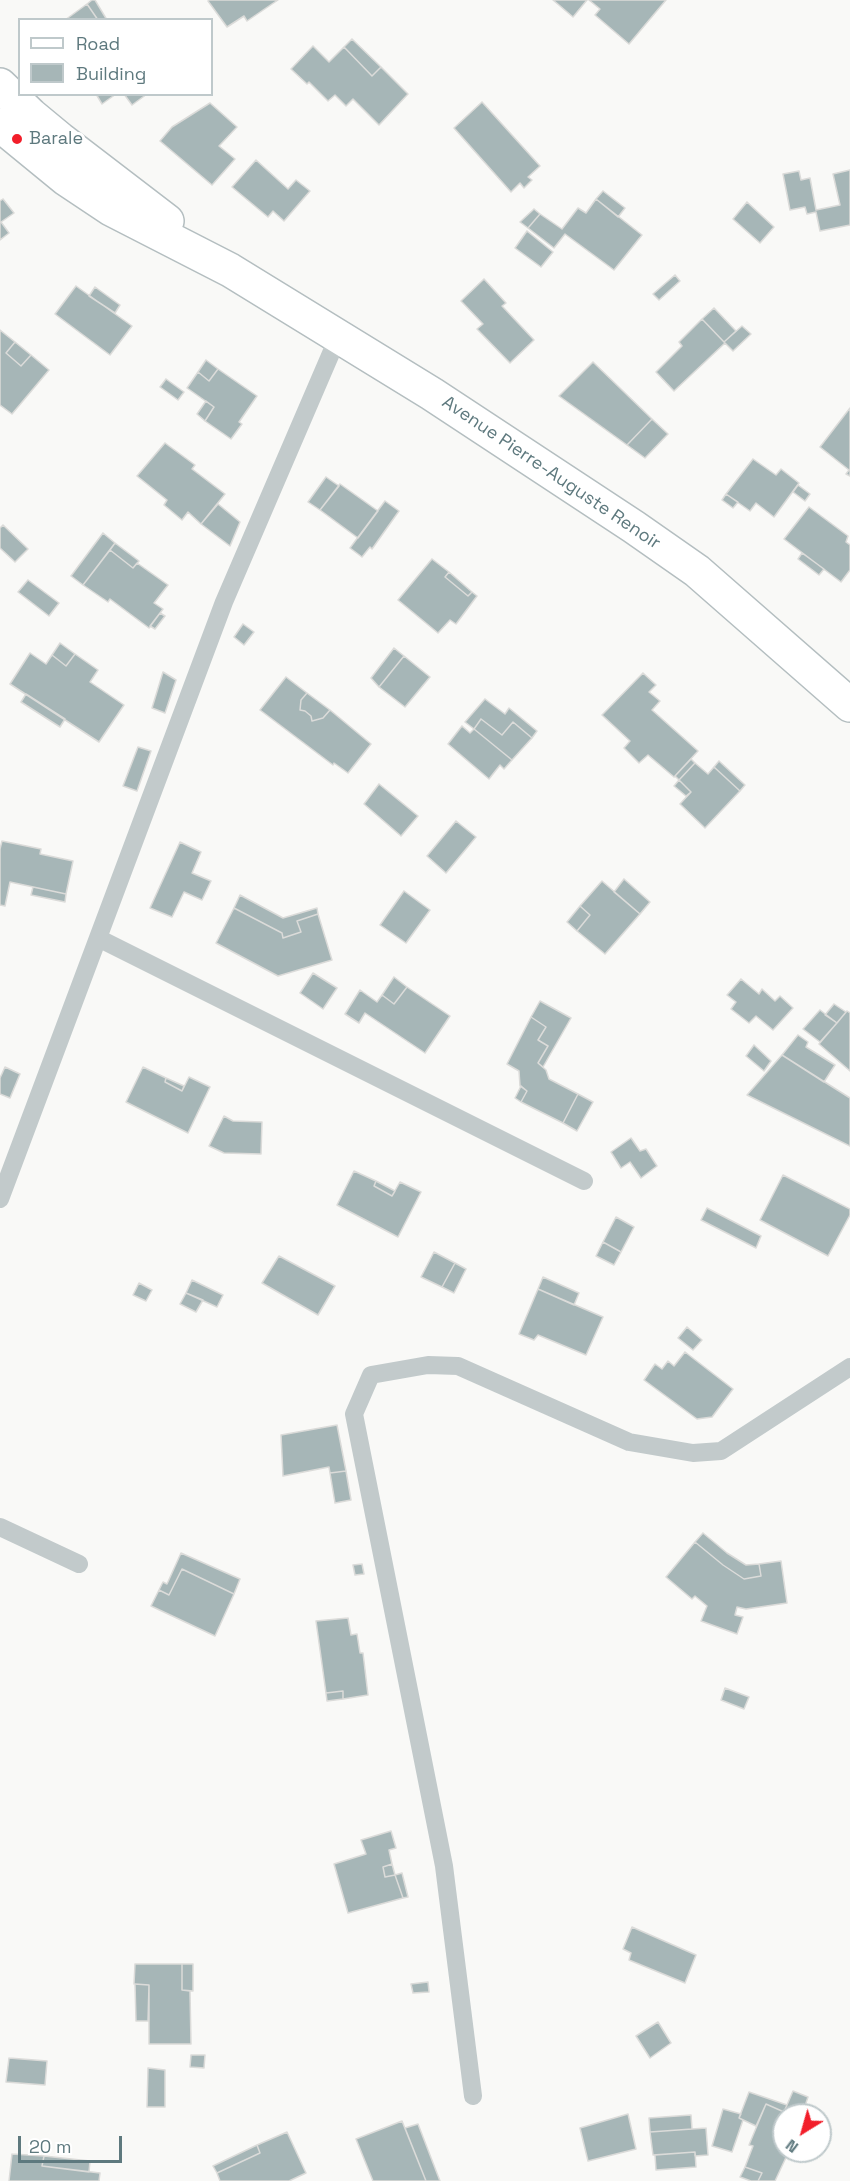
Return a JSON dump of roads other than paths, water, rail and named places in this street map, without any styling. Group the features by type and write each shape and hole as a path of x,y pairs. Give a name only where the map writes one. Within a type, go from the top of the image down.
{"main road":[{"name":"Avenue Pierre-Auguste Renoir","path":"0,85 60,139 230,270"},
{"name":"Avenue Pierre-Auguste Renoir","path":"0,124 66,178 111,209 230,270 432,394 578,489 697,571 850,705"}],"lane":[{"path":"0,1199 224,602 338,336"},
{"path":"98,938 584,1181"},
{"path":"473,2096 444,1866 354,1414 371,1375 428,1365 458,1366 629,1442 693,1453 721,1451 850,1367"},
{"path":"0,1527 79,1564"}],"place":[{"name":"Barale","path":"17,139"}]}
